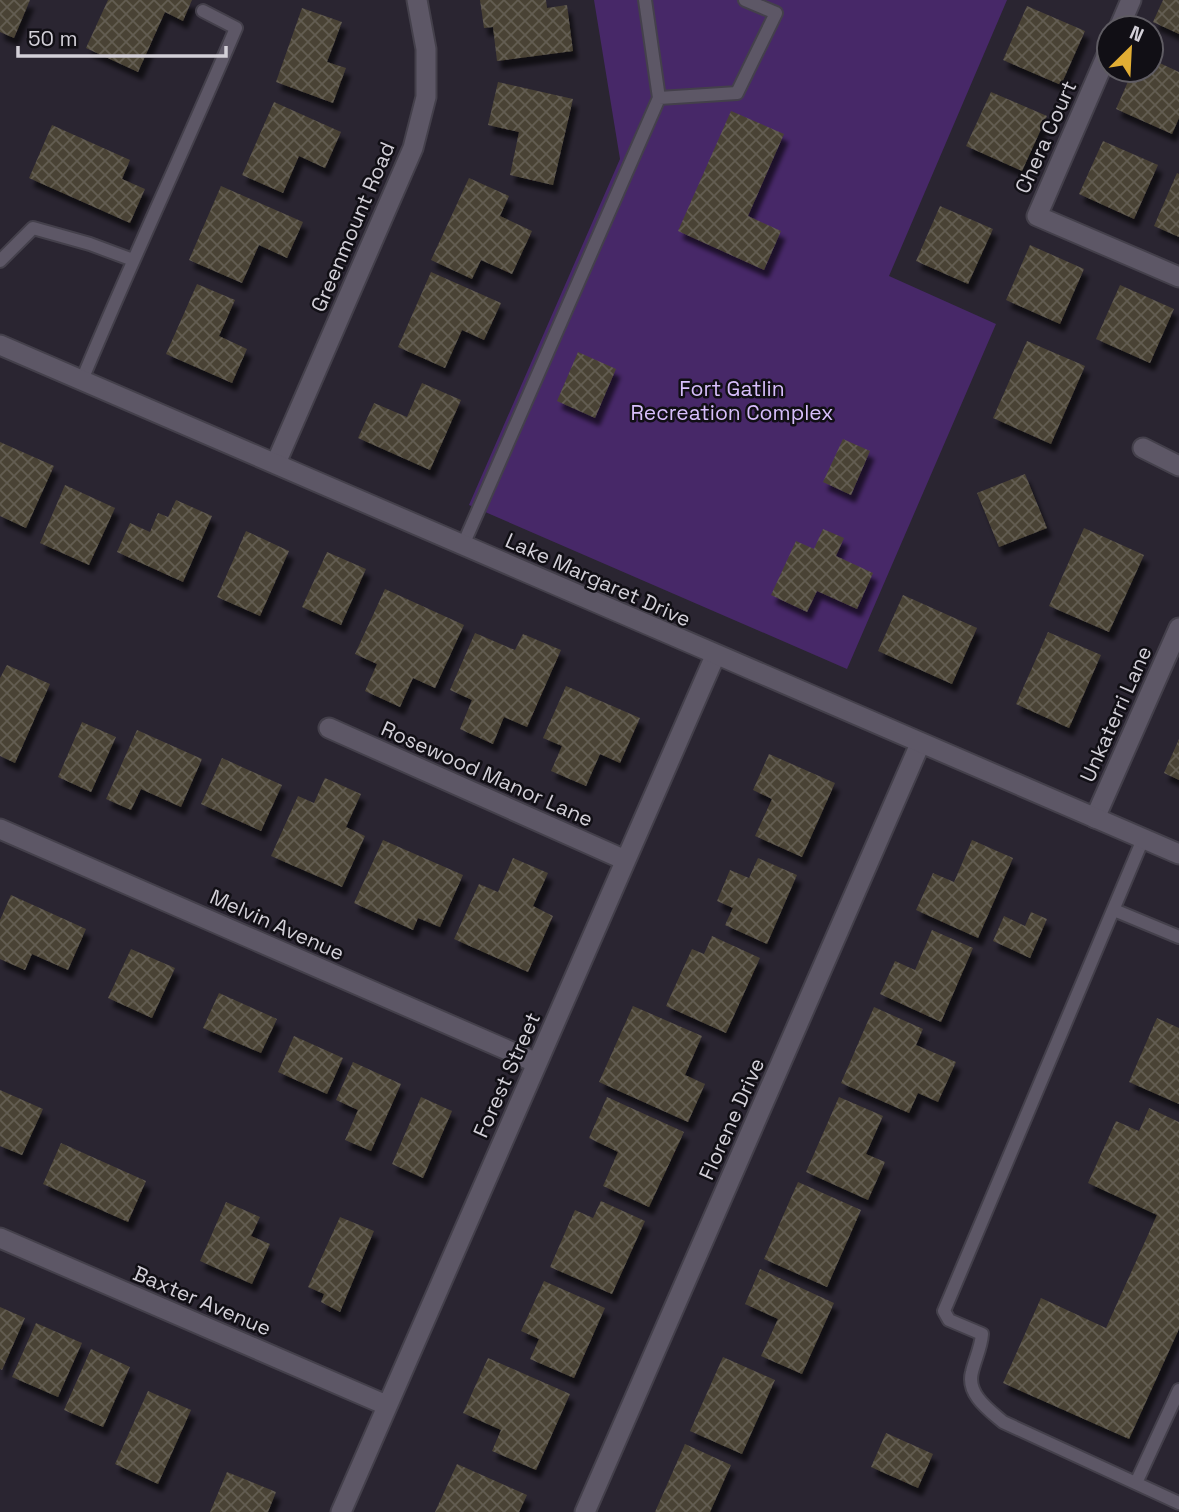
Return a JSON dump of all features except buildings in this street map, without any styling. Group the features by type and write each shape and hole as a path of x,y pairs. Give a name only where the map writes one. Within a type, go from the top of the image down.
{"street":[{"name":"Greenmount Road","path":"276,463 413,148 426,96 426,49 417,0"},
{"name":"Chera Court","path":"1095,82 1037,216 1179,277"},
{"name":"Lake Margaret Drive","path":"0,345 1179,855"},
{"path":"1143,448 1179,466"},
{"name":"Unkaterri Lane","path":"1096,818 1179,628"},
{"name":"Forest Street","path":"341,1512 715,656"},
{"name":"Rosewood Manor Lane","path":"329,728 625,860"},
{"name":"Florene Drive","path":"585,1512 920,744"},
{"name":"Melvin Avenue","path":"0,829 537,1063"},
{"name":"Baxter Avenue","path":"0,1238 386,1405"}],"lane":[{"path":"463,545 659,97 645,0"},
{"path":"659,97 737,93 776,13 745,0"},
{"path":"82,380 236,27 204,11"},
{"path":"0,261 33,228 90,244 133,260"},
{"path":"1143,839 944,1311 949,1320 982,1334 981,1347 970,1376 979,1402 1003,1422 1179,1503"},
{"path":"1114,910 1179,937"},
{"path":"1136,1483 1179,1390"}],"green space":[{"name":"Fort Gatlin Recreation Complex","path":"594,0 1007,0 889,276 996,324 847,669 469,505 620,159"}]}
